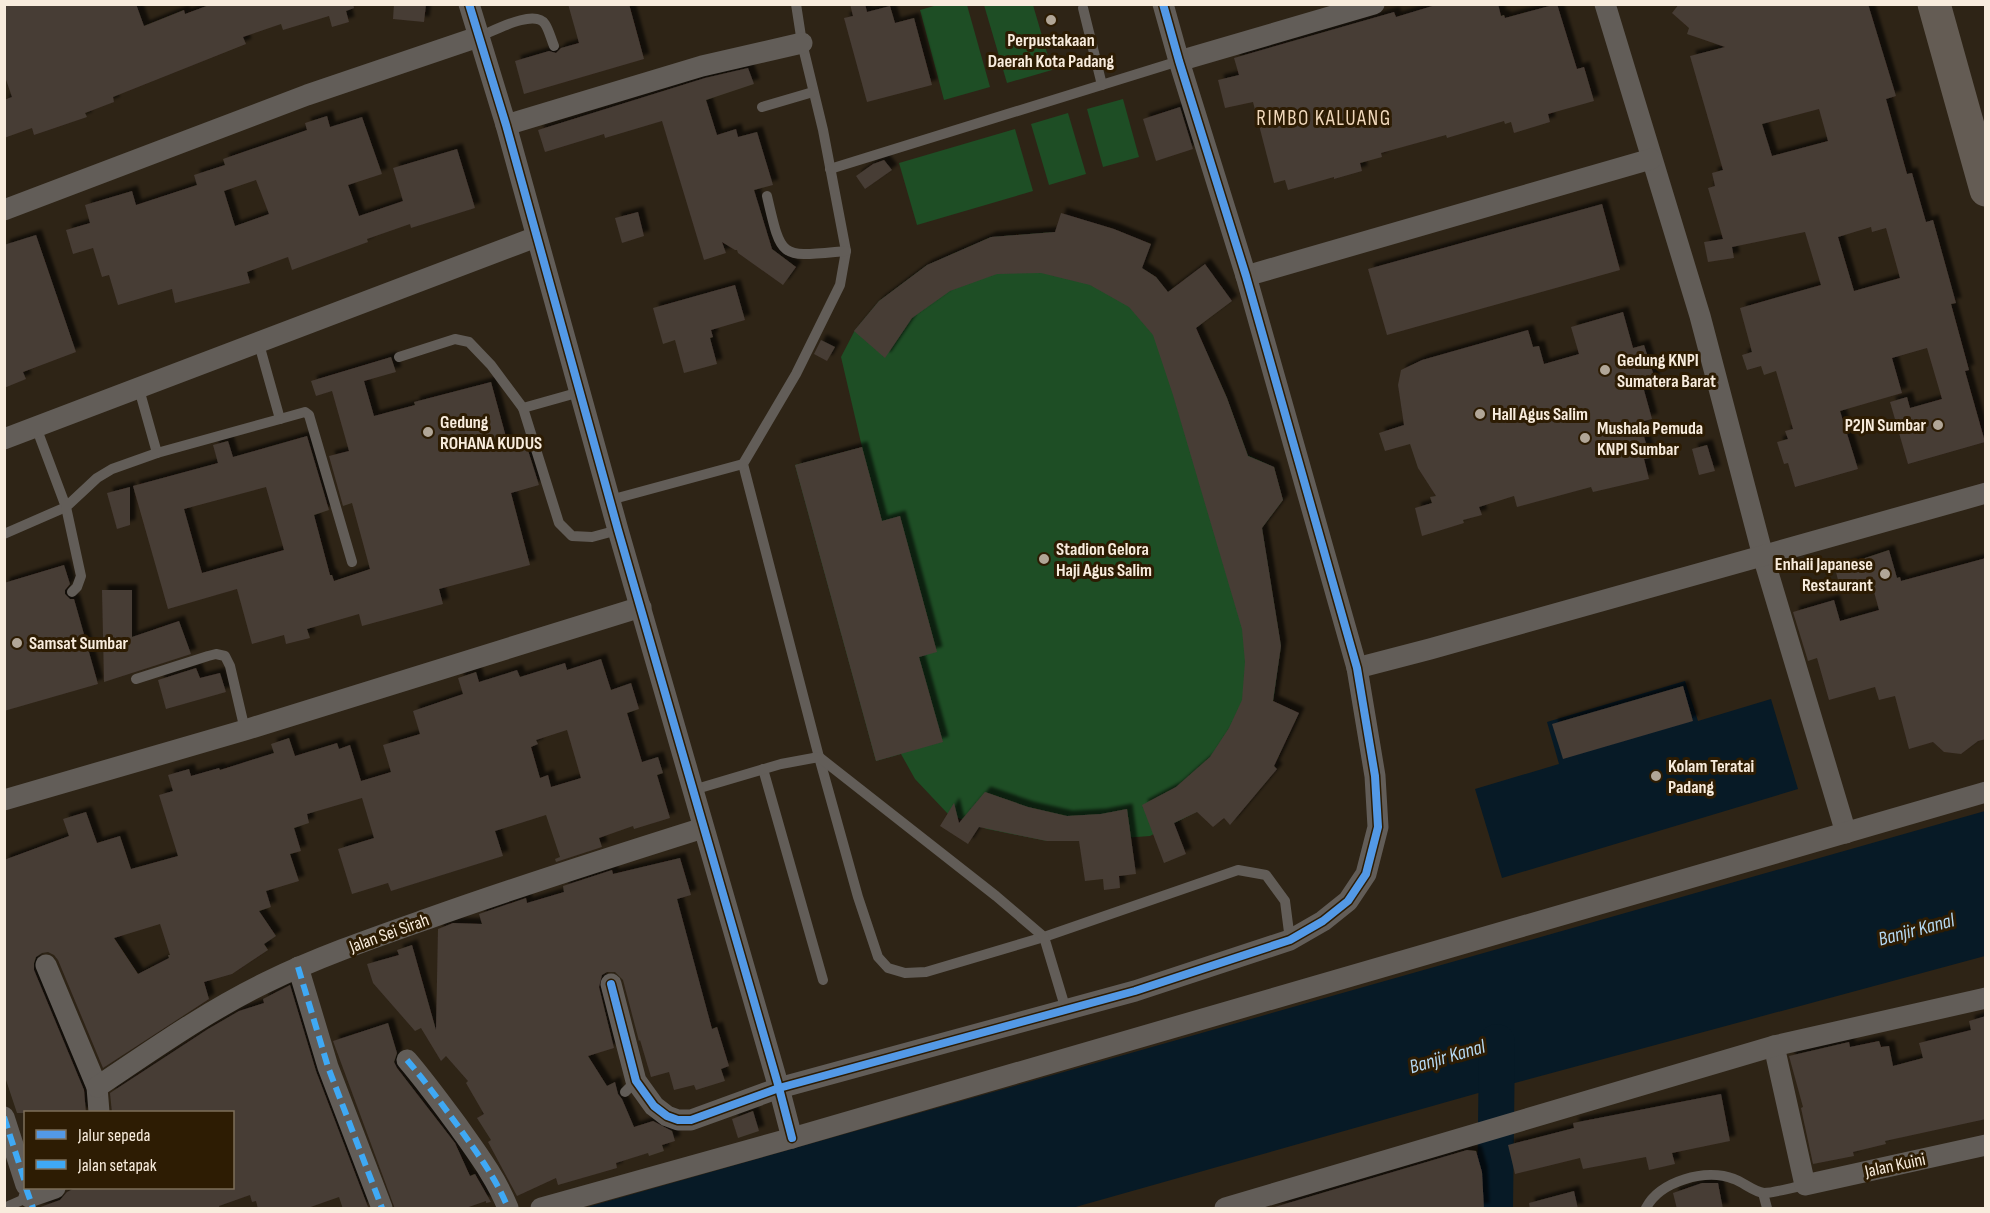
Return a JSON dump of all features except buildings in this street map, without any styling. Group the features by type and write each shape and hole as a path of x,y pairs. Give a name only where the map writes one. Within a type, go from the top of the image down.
{"main road":[{"path":"1934,4 1986,190"}],"street":[{"path":"469,4 506,124 618,530 792,1138"},
{"path":"612,984 630,1087 667,1116 678,1120 690,1120 779,1088 1066,1010 1290,940 1323,921 1348,901 1366,873 1378,826 1375,776 1357,668 1246,276 1163,4"},
{"path":"1179,61 1374,4"},
{"path":"1605,4 1700,316 1762,556 1846,833"},
{"path":"4,210 307,95 478,37"},
{"path":"506,124 702,66 802,43"},
{"path":"1246,276 1651,159"},
{"path":"4,439 536,237"},
{"path":"1357,668 1430,650 1986,493"},
{"path":"4,800 245,730 640,607"},
{"path":"541,1209 1986,792"},
{"name":"Jalan Sei Sirah","path":"97,1087 172,1036 264,983 298,967 528,883 703,828"},
{"path":"46,965 97,1087 99,1111"},
{"path":"298,967 331,1078 382,1209"},
{"path":"1225,1209 1774,1046 1986,998"},
{"path":"1774,1046 1805,1185"},
{"path":"407,1060 424,1079 487,1166 499,1185 508,1209"},
{"path":"4,1117 24,1182"},
{"name":"Jalan Kuini","path":"1805,1185 1986,1145"},
{"path":"28,1195 50,1189"}],"lane":[{"path":"610,500 743,464 796,374 840,285 846,251 802,43 796,4"},
{"path":"1083,8 1102,86"},
{"path":"478,37 535,17 544,22 554,46"},
{"path":"830,168 1179,61"},
{"path":"762,107 813,92"},
{"path":"767,196 776,236 781,246 788,252 803,255 846,251"},
{"path":"399,357 455,339 469,342 480,351 523,408 559,523 572,536 592,537 618,530"},
{"path":"259,344 280,419"},
{"path":"139,389 157,453"},
{"path":"523,408 580,392"},
{"path":"4,534 66,507 104,473 157,453 305,412 309,415 352,562"},
{"path":"36,427 66,507 81,576 77,587 72,592"},
{"path":"743,464 858,897 878,957 888,968 905,973 926,972 1044,937 1238,870 1266,875 1279,892 1285,901 1290,940"},
{"path":"136,679 208,656 216,654 225,656 230,666 245,730"},
{"path":"693,790 763,769 819,757"},
{"path":"819,757 996,896 1044,937 1066,1010"},
{"path":"763,769 823,980"},
{"path":"1646,1209 1665,1188 1706,1175 1725,1176 1763,1193 1805,1185"},
{"path":"1763,1193 1767,1209"},
{"path":"4,1208 28,1195"}],"green space":[{"path":"941,4 967,5 990,87 944,100 920,10"},
{"path":"984,5 1033,5 1052,70 1007,83"},
{"path":"1123,99 1139,157 1103,167 1087,109"},
{"path":"1068,113 1086,174 1049,185 1031,124"},
{"path":"1015,129 1033,191 917,225 899,163"},
{"name":"Stadion Gelora Haji Agus Salim","path":"1051,232 1102,244 1156,277 1197,332 1227,398 1248,455 1274,467 1283,500 1262,528 1281,646 1274,697 1263,735 1200,810 1150,836 1047,841 987,829 948,814 915,779 901,754 876,761 795,465 862,447 841,357 855,330 879,301 927,265 991,237"}],"water":[{"name":"Kolam Teratai Padang","path":"1685,681 1698,721 1771,699 1798,789 1502,878 1475,789 1559,764 1547,722"},
{"name":"Banjir Kanal","path":"1985,811 1985,956 1496,1088 1072,1208 584,1208"}],"waterway":[{"name":"Banjir Kanal","path":"1495,1208 1497,1042"}],"marked path":[{"path":"298,967 328,1067 382,1208"},
{"path":"407,1060 479,1156 498,1186 508,1208"},
{"path":"4,1117 24,1179"},
{"path":"26,1189 33,1208"}],"cycle path":[{"path":"469,4 506,125 618,530 792,1138"},
{"path":"611,984 636,1081 654,1106 667,1116 678,1120 691,1120 779,1088 1135,991 1290,940 1323,921 1348,901 1366,874 1378,827 1375,776 1357,668 1246,276 1163,4"}],"place":[{"name":"Perpustakaan Daerah Kota Padang","path":"1051,20"},
{"name":"Gedung KNPI Sumatera Barat","path":"1605,370"},
{"name":"Hall Agus Salim","path":"1480,414"},
{"name":"P2JN Sumbar","path":"1938,425"},
{"name":"Gedung ROHANA KUDUS","path":"428,432"},
{"name":"Mushala Pemuda KNPI Sumbar","path":"1585,438"},
{"name":"Stadion Gelora Haji Agus Salim","path":"1044,559"},
{"name":"Enhaii Japanese Restaurant","path":"1885,574"},
{"name":"Samsat Sumbar","path":"17,643"},
{"name":"Kolam Teratai Padang","path":"1656,776"}],"district":[{"name":"RIMBO KALUANG","path":"1324,118"}]}
